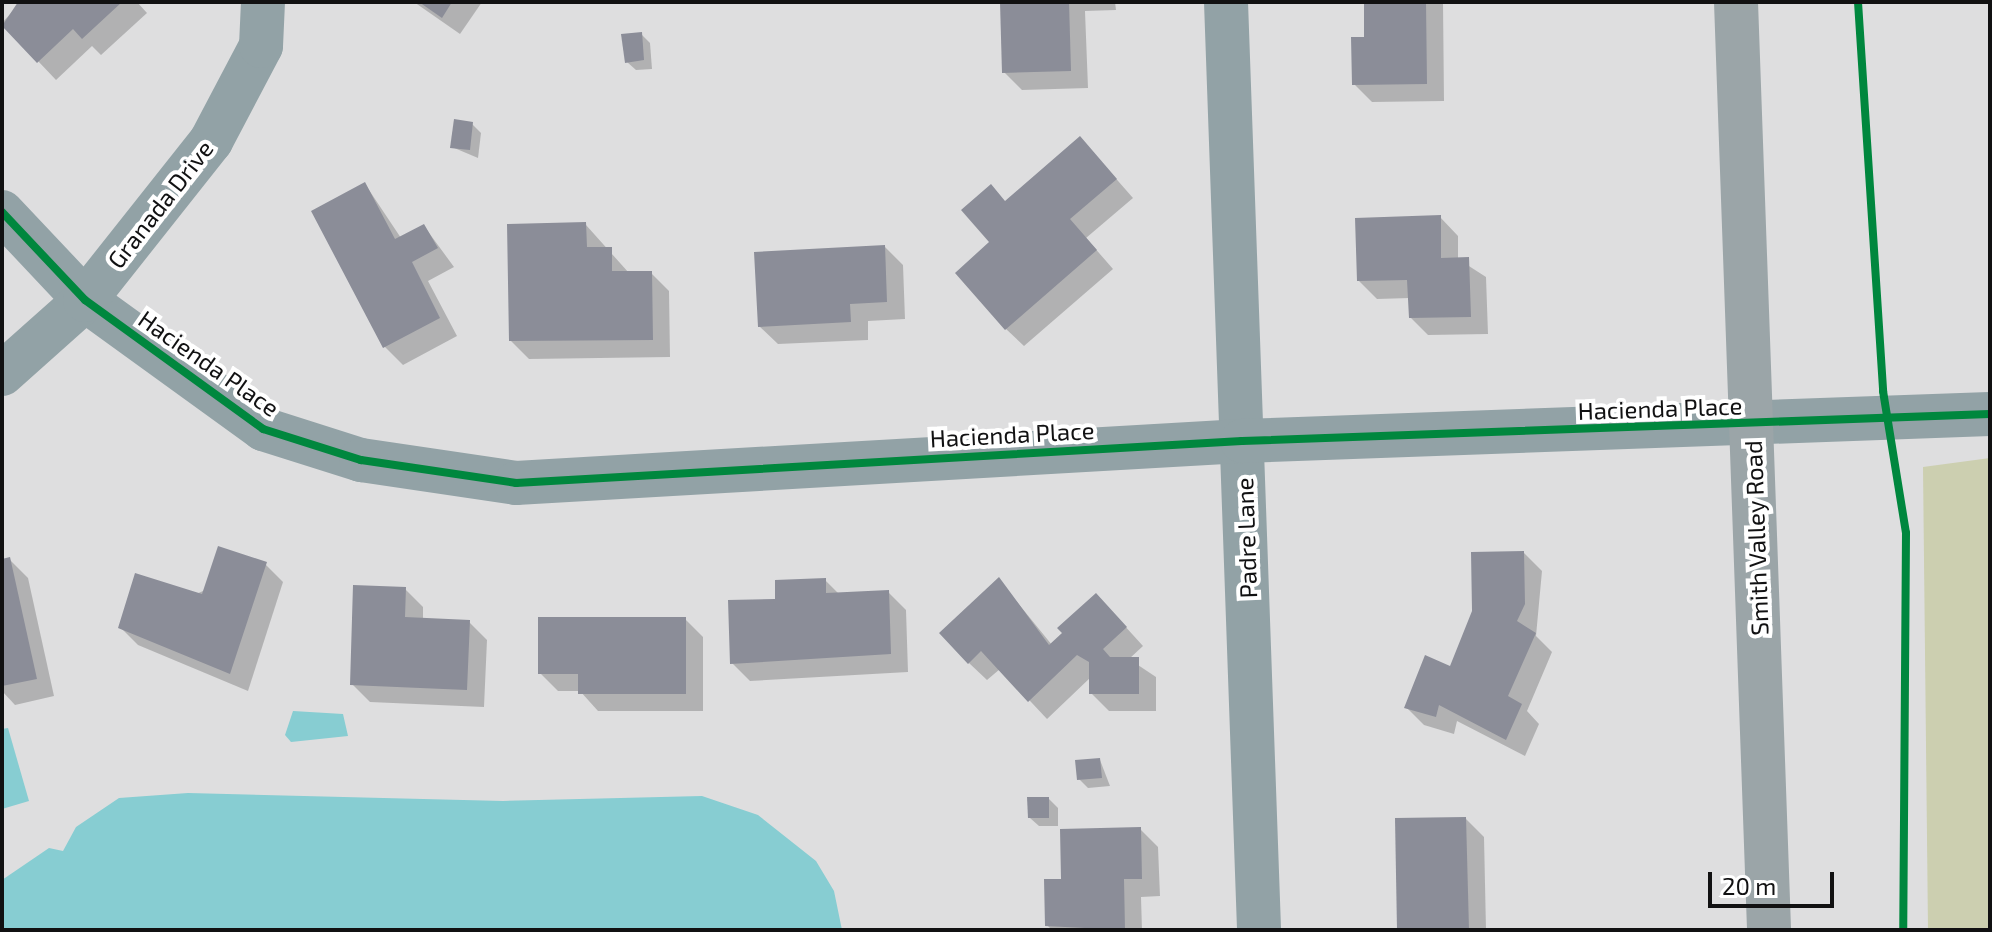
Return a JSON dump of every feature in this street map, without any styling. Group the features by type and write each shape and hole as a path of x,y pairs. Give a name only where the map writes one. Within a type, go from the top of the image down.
{"main road":[{"name":"Smith Valley Road","path":"1736,2 1769,930"}],"street":[{"name":"Granada Drive","path":"2,374 85,300 211,141 261,46 263,2"},
{"name":"Padre Lane","path":"1226,2 1259,930"},
{"name":"Hacienda Place","path":"2,212 85,300 263,429 361,460 516,483 1242,441 1752,426 1990,414"}],"green space":[{"path":"1990,458 1990,930 1928,930 1923,467"}],"water":[{"path":"293,711 343,714 348,736 291,742 285,735"},
{"path":"8,728 29,801 2,809 2,729"},
{"path":"188,793 503,801 702,796 758,815 816,861 834,891 842,930 2,930 2,880 49,848 63,851 76,827 119,798"}],"building":[{"path":"18,2 122,2 82,39 73,29 37,63 2,26"},
{"path":"419,2 452,2 442,18"},
{"path":"1000,2 1069,2 1071,71 1002,73"},
{"path":"1364,2 1426,2 1427,84 1352,85 1351,37 1364,37"},
{"path":"642,32 644,60 625,63 621,34"},
{"path":"454,119 473,122 470,150 450,148"},
{"path":"1080,136 1117,179 1070,219 1097,250 1005,330 955,273 989,242 961,210 991,184 1005,201"},
{"path":"365,182 395,239 424,224 438,248 412,262 440,318 383,348 311,211"},
{"path":"1441,215 1441,258 1469,257 1471,317 1409,318 1407,280 1357,281 1355,218"},
{"path":"586,222 587,247 612,247 612,271 652,271 653,340 509,341 507,224"},
{"path":"885,245 887,302 850,304 851,322 758,327 754,252"},
{"path":"218,546 267,562 230,674 118,628 135,573 202,594"},
{"path":"1524,551 1525,604 1517,621 1536,633 1508,696 1522,704 1506,740 1439,705 1436,717 1404,708 1425,655 1450,666 1472,611 1471,552"},
{"path":"10,557 37,679 2,686 2,559"},
{"path":"999,577 1049,645 1062,633 1057,628 1096,593 1127,627 1103,649 1110,657 1139,657 1139,694 1089,694 1089,662 1077,655 1028,702 981,651 968,664 939,633"},
{"path":"826,578 826,593 889,590 891,654 730,664 728,600 775,599 775,580"},
{"path":"353,585 406,587 405,617 470,620 467,690 350,685"},
{"path":"538,617 686,617 686,694 578,694 578,674 538,674"},
{"path":"1100,758 1102,778 1077,780 1075,760"},
{"path":"1027,797 1049,797 1049,818 1028,818"},
{"path":"1466,817 1469,930 1397,930 1395,818"},
{"path":"1141,827 1142,879 1124,879 1125,930 1045,926 1044,879 1061,879 1060,829"}],"cycle path":[{"path":"1858,2 1883,391 1906,533 1903,930"},
{"path":"2,212 85,300 263,429 361,460 516,483 1242,441 1990,414"}]}
